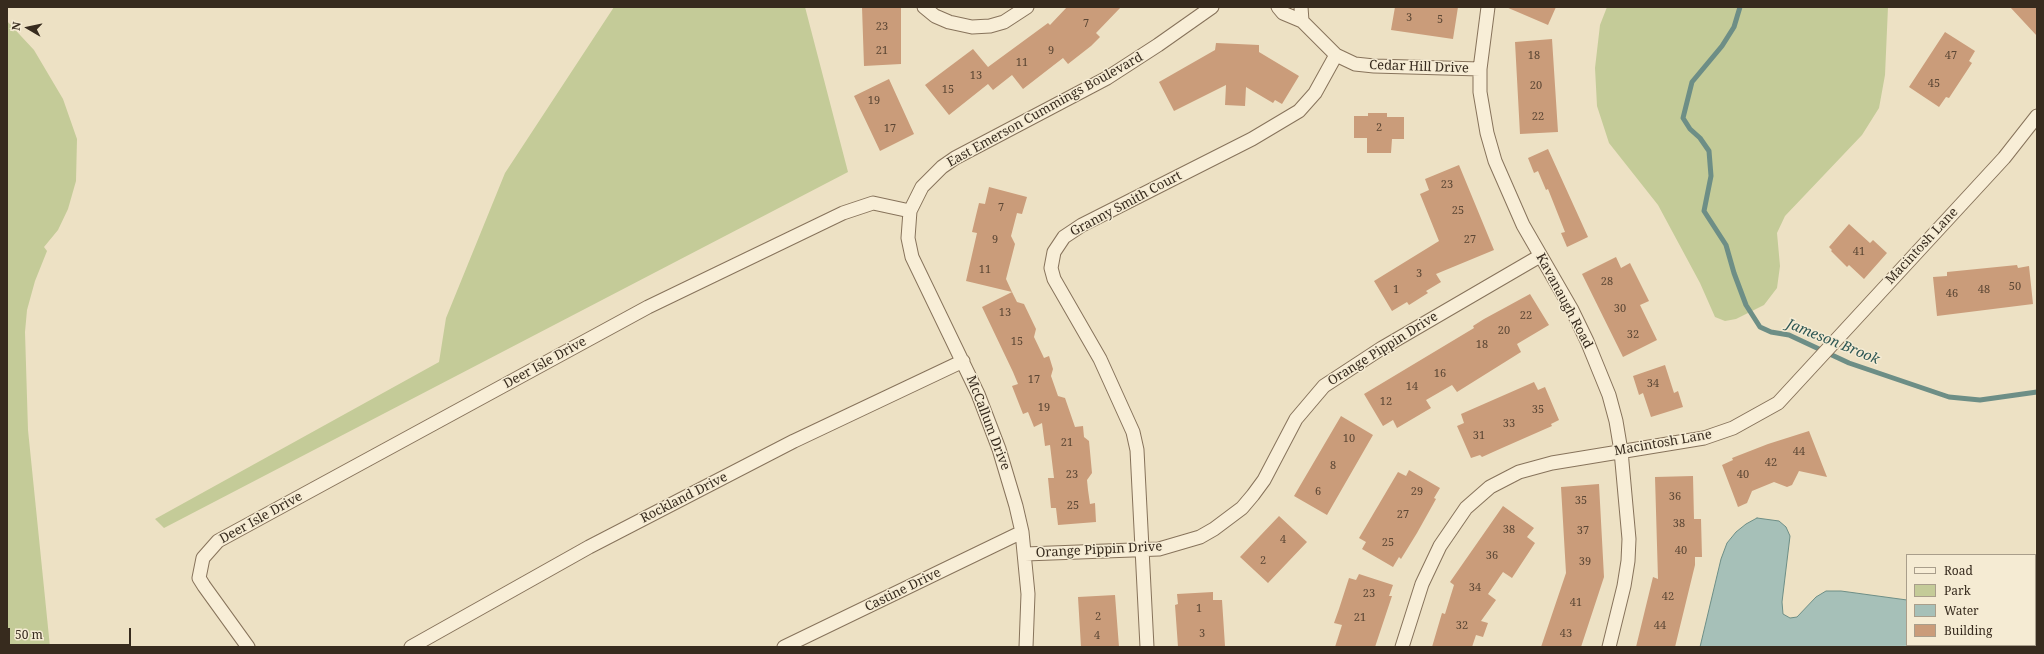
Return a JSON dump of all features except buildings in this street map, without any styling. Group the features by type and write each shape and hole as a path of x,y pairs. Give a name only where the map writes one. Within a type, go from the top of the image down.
{"street":[{"path":"924,7 935,16 949,22 972,27 990,26 1004,22 1027,7"},
{"name":"East Emerson Cummings Boulevard","path":"910,211 917,195 928,181 956,158 1107,78 1158,45 1212,7"},
{"name":"Cedar Hill Drive","path":"1278,7 1283,13 1302,21 1336,55 1356,64 1374,66 1480,69"},
{"path":"1301,7 1302,21"},
{"name":"Kavanaugh Road","path":"1488,7 1480,69 1483,110 1495,160 1523,225 1572,310 1587,341 1609,395 1616,421 1621,451 1627,510 1628,561 1617,618 1609,647"},
{"name":"Granny Smith Court","path":"1142,551 1137,450 1133,432 1100,359 1054,279 1051,268 1054,252 1064,237 1082,225 1252,139 1299,111 1315,93 1336,55"},
{"name":"Macintosh Lane","path":"1402,647 1422,584 1433,558 1456,521 1477,498 1490,487 1519,472 1552,463 1704,438 1733,428 1778,403 2000,161 2037,116"},
{"name":"Deer Isle Drive","path":"248,647 201,582 200,565 206,552 218,541 648,307 843,214 866,204 882,204 910,211"},
{"name":"McCallum Drive","path":"910,211 908,238 912,257 923,283 963,361 999,449 1016,506 1022,532 1028,594 1026,647"},
{"name":"Orange Pippin Drive","path":"1025,554 1142,551 1159,549 1182,543 1214,529 1242,508 1254,495 1264,480 1296,419 1324,386 1382,348 1540,256"},
{"name":"Rockland Drive","path":"411,647 589,547 794,441 963,361"},
{"name":"Castine Drive","path":"784,647 1022,532"},
{"path":"1142,551 1147,647"}],"green space":[{"path":"614,7 805,7 848,172 164,528 155,519 439,362 446,318 505,173"},
{"path":"1607,7 1888,7 1885,75 1879,108 1862,135 1785,216 1777,233 1780,266 1777,288 1764,305 1736,319 1725,321 1715,317 1700,283 1658,205 1609,143 1597,106 1595,68 1600,25"},
{"path":"7,21 34,50 63,99 77,139 76,181 68,209 58,230 44,247 47,251 35,281 27,310 25,332 28,430 50,647 7,647"}],"water":[{"path":"1757,518 1779,521 1786,527 1790,536 1782,602 1783,614 1790,618 1797,617 1816,597 1826,591 1841,591 1906,600 1906,646 1911,646 1700,647 1721,559 1727,543 1736,532"}],"waterway":[{"name":"Jameson Brook","path":"1740,7 1734,27 1722,46 1692,82 1683,118 1690,129 1700,138 1709,151 1711,176 1704,211 1726,245 1734,273 1746,305 1760,327 1771,332 1789,335 1849,363 1949,397 1980,400 2037,392"}]}
